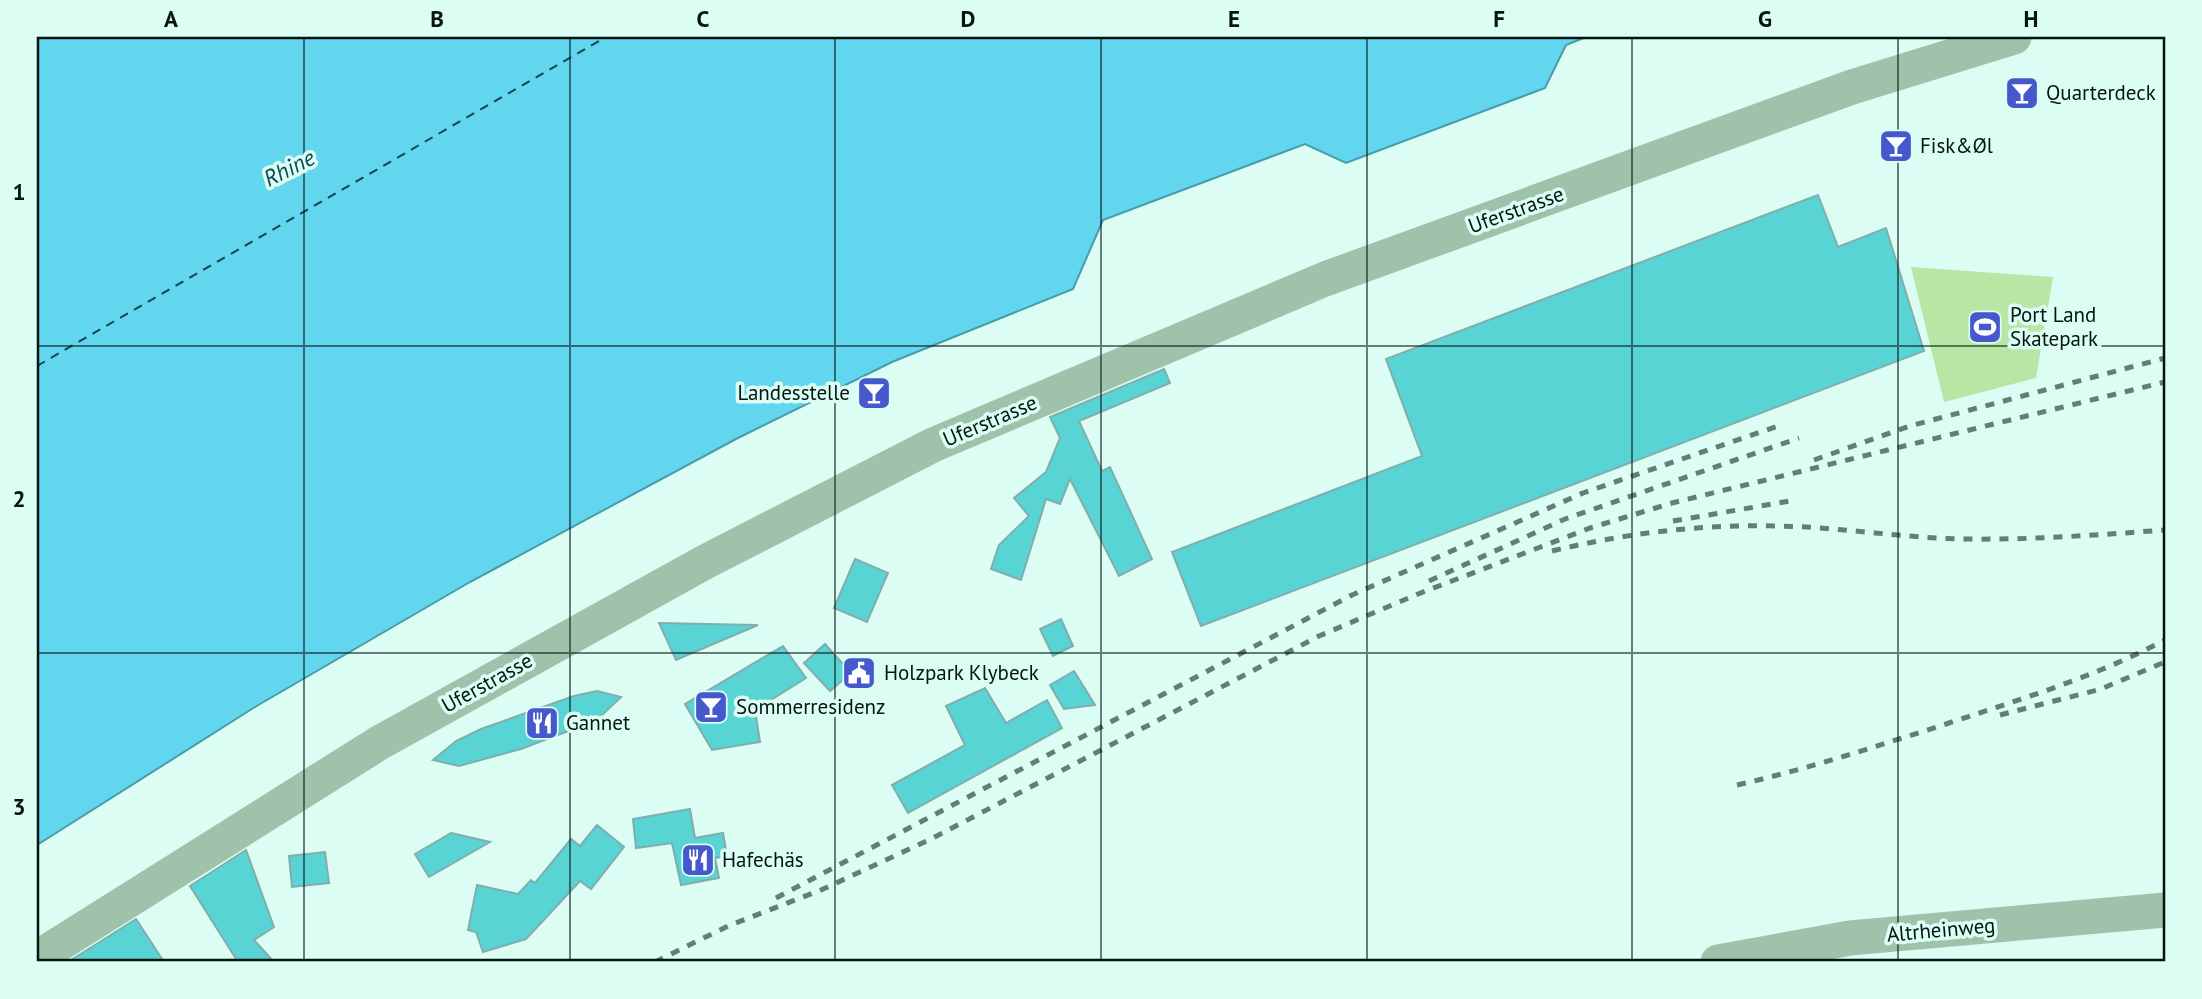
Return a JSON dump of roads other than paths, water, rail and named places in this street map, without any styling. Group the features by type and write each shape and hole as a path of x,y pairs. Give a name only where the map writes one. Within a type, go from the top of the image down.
{"street":[{"name":"Uferstrasse","path":"37,958 379,743 705,562 933,444 1325,279 1852,87 2014,37"},
{"name":"Altrheinweg","path":"1718,962 1796,955 1850,938 2165,910"}],"water":[{"name":"Rhine","path":"37,37 1586,37 1566,45 1545,88 1346,163 1305,144 1103,220 1073,289 892,362 736,439 470,582 255,707 37,845"}],"railway":[{"path":"1814,460 1910,426 2165,358"},
{"path":"655,962 728,926 821,890 931,839 1319,636 1418,594 1590,528 1672,503 2165,382"},
{"path":"776,898 1352,595 1583,493 1781,425"},
{"path":"1429,581 1565,519 1799,438"},
{"path":"1673,521 1790,501"},
{"path":"1552,551 1636,535 1692,528 1749,526 1801,527 1964,539 2039,538 2165,530"},
{"path":"1737,785 1842,757 2030,696 2112,665 2165,640"},
{"path":"2000,715 2101,689 2165,662"}],"place":[{"name":"Quarterdeck","path":"2022,93"},
{"name":"Fisk&Øl","path":"1896,146"},
{"name":"Port Land Skatepark","path":"1985,327"},
{"name":"Landesstelle","path":"874,393"},
{"name":"Holzpark Klybeck","path":"859,673"},
{"name":"Sommerresidenz","path":"711,707"},
{"name":"Gannet","path":"542,723"},
{"name":"Hafechäs","path":"698,860"}]}
